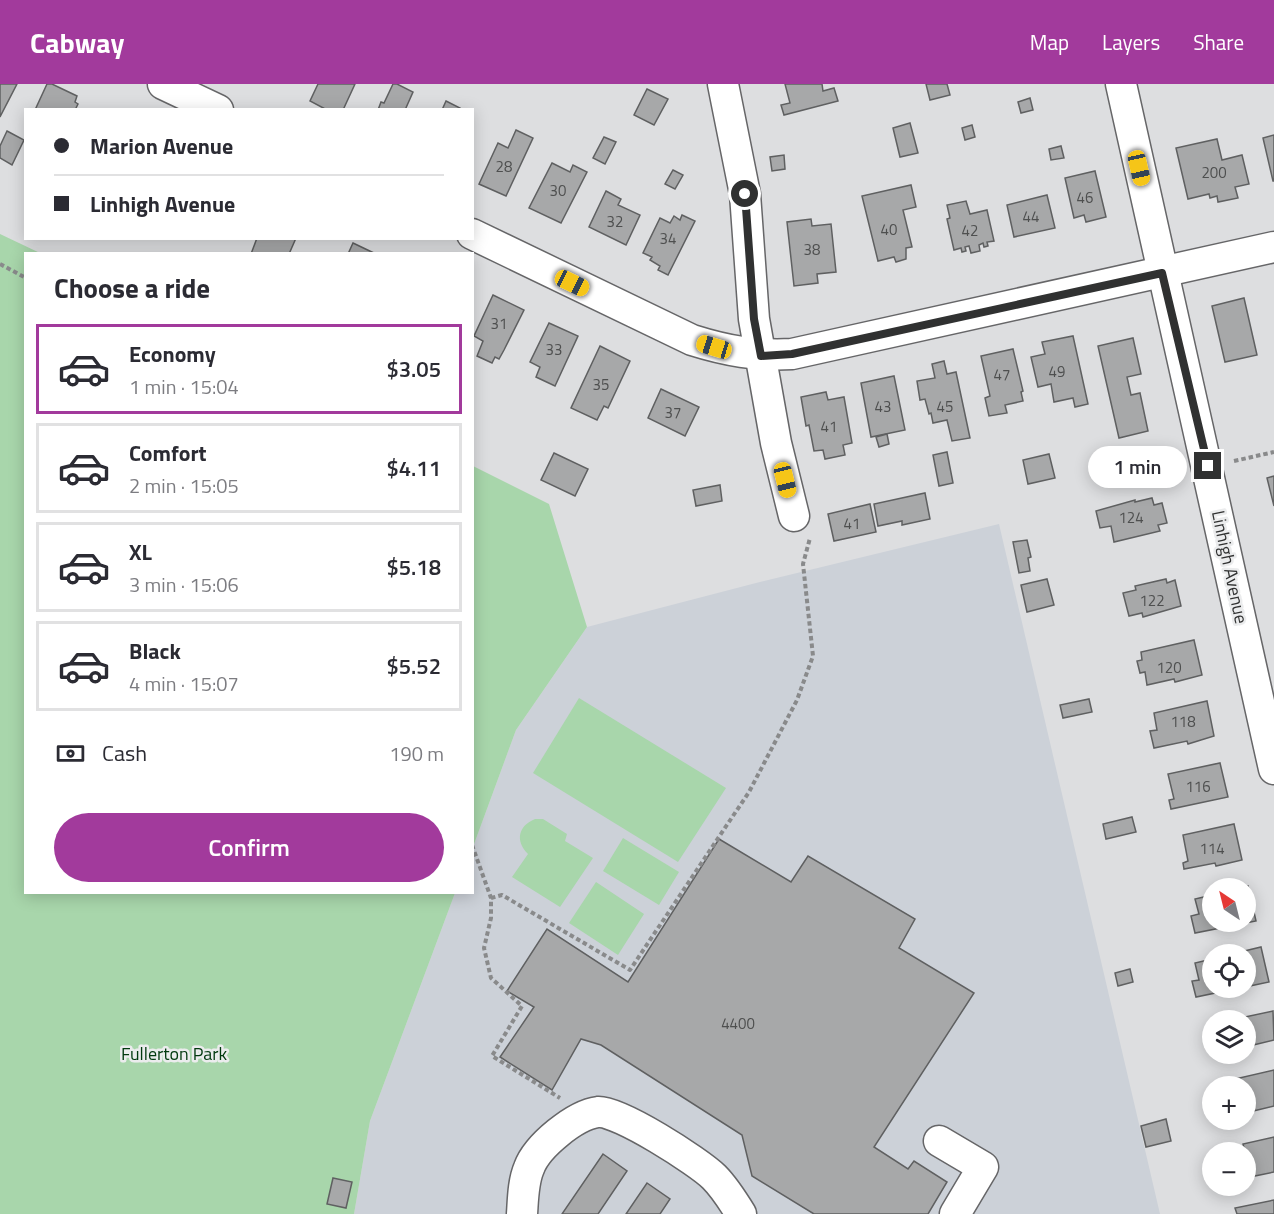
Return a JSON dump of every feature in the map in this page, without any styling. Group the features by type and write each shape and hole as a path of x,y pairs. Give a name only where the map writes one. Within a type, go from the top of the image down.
{"street":[{"path":"163,84 214,108"},
{"path":"723,84 745,194 754,319 776,443 794,516"},
{"name":"Linhigh Avenue","path":"1120,84 1208,466 1274,769"},
{"path":"474,235 692,340 714,347 761,356 792,354 1274,247"},
{"path":"522,1214 529,1168 544,1148 559,1132 581,1117 600,1112 616,1116 651,1134 713,1175 741,1214"},
{"path":"939,1141 983,1167 955,1214"}],"path":[{"path":"0,264 24,277"},
{"path":"1208,466 1274,452"},
{"path":"491,898 502,895 630,970 749,792 797,700 813,656 803,564 812,530 794,516"},
{"path":"474,851 491,898 484,948 491,978 522,1006 492,1056 571,1105 581,1117"}],"shaded area":[{"path":"999,524 1160,1214 354,1214 370,1121 455,894 474,894 474,844 516,730 587,627"}],"green space":[{"name":"Fullerton Park","path":"0,234 38,252 24,252 24,894 455,894 370,1121 354,1214 0,1214"},
{"path":"474,466 549,504 587,627 516,730 474,844"},
{"path":"579,698 726,788 678,862 533,773"},
{"path":"543,819 567,834 565,841 593,858 560,907 512,877 528,854 521,844 520,834 529,822"},
{"path":"623,838 679,872 659,905 603,871"},
{"path":"596,882 644,914 618,955 569,923"}],"building":[{"path":"0,84 17,84 0,117"},
{"path":"47,84 52,84 77,96 76,108 36,108"},
{"path":"318,84 355,84 344,108 323,108 310,101"},
{"path":"393,84 413,92 406,108 379,108 381,102 384,103"},
{"path":"785,84 822,84 823,91 834,88 838,101 784,115 781,105 790,103"},
{"path":"926,84 947,84 950,95 930,100"},
{"path":"647,89 668,99 654,125 634,115"},
{"path":"1030,98 1033,110 1021,113 1018,102"},
{"path":"446,101 460,108 443,108"},
{"path":"910,123 918,153 900,157 893,128"},
{"path":"972,125 975,137 965,140 962,128"},
{"path":"516,130 533,138 506,196 479,184 498,143 508,148"},
{"path":"7,131 24,140 12,165 0,158 0,146"},
{"path":"1274,135 1274,181 1273,181 1263,138"},
{"path":"604,137 616,142 605,164 593,158"},
{"path":"1217,139 1222,160 1242,155 1249,184 1235,187 1238,198 1218,202 1217,196 1210,198 1209,194 1188,199 1176,148"},
{"path":"1061,146 1064,158 1051,160 1049,149"},
{"path":"784,155 785,169 772,171 770,157"},
{"path":"552,163 570,172 573,165 587,172 561,223 529,208"},
{"path":"673,170 683,175 675,189 665,184"},
{"path":"1095,171 1106,217 1086,222 1084,215 1074,218 1065,178"},
{"path":"911,185 916,207 903,210 912,247 906,248 906,259 896,262 894,257 878,261 862,196"},
{"path":"606,191 621,199 618,205 640,215 626,245 589,227"},
{"path":"1047,195 1055,228 1014,237 1007,205"},
{"path":"966,201 970,214 987,210 994,241 987,242 988,246 984,247 983,243 979,245 980,251 971,253 969,246 965,247 966,251 962,252 961,248 954,250 947,219 950,218 947,205"},
{"path":"682,215 695,221 668,275 658,270 660,266 650,260 652,257 643,253 660,218 670,223 674,216 680,220"},
{"path":"811,219 812,226 831,224 836,272 817,274 818,283 794,286 787,222"},
{"path":"256,240 295,240 290,252 252,252"},
{"path":"353,243 372,252 349,252"},
{"path":"493,295 524,310 499,359 495,357 492,363 477,356 483,341 474,336"},
{"path":"1244,298 1257,355 1225,362 1212,306"},
{"path":"549,323 578,336 555,386 536,377 540,367 530,362"},
{"path":"1073,336 1088,404 1075,407 1073,398 1054,402 1051,384 1038,387 1031,357 1045,354 1042,342"},
{"path":"1133,338 1141,374 1127,377 1131,395 1140,393 1148,431 1119,438 1098,346"},
{"path":"600,346 630,361 608,408 604,406 597,420 571,408"},
{"path":"1013,349 1023,391 1021,392 1023,401 1005,405 1007,413 989,416 985,398 990,396 981,356"},
{"path":"944,361 947,374 956,372 970,438 952,441 947,420 933,423 925,399 920,400 917,381 935,378 932,364"},
{"path":"894,376 905,430 871,437 861,383"},
{"path":"661,389 699,407 685,436 648,418"},
{"path":"826,392 828,400 844,397 852,443 843,445 845,455 825,459 823,450 814,451 809,425 806,426 801,397"},
{"path":"887,434 889,444 879,447 876,437"},
{"path":"947,452 953,483 939,486 933,455"},
{"path":"554,453 588,469 575,496 541,480"},
{"path":"1049,454 1055,478 1028,484 1023,460"},
{"path":"1274,476 1274,506 1267,478"},
{"path":"720,485 722,501 696,506 693,490"},
{"path":"925,493 930,519 902,525 902,521 878,526 874,504"},
{"path":"1152,498 1154,505 1162,503 1167,523 1158,525 1160,531 1114,542 1111,526 1100,528 1096,511 1135,500 1135,502"},
{"path":"870,504 876,532 834,541 828,514"},
{"path":"1027,540 1031,557 1028,558 1030,571 1019,573 1013,542"},
{"path":"1047,579 1054,605 1027,612 1021,585"},
{"path":"1166,579 1167,583 1175,580 1181,606 1143,617 1142,613 1129,616 1123,593 1136,590 1135,586"},
{"path":"1194,640 1202,675 1175,682 1174,679 1147,685 1145,672 1140,673 1137,661 1142,660 1141,652"},
{"path":"1089,699 1092,712 1063,718 1060,705"},
{"path":"1207,701 1214,736 1188,744 1187,741 1154,748 1150,731 1157,730 1154,713"},
{"path":"1220,763 1228,797 1171,809 1169,800 1174,799 1168,774"},
{"path":"1132,817 1136,832 1106,839 1103,824"},
{"path":"1234,824 1242,860 1216,866 1215,863 1184,869 1183,863 1188,861 1183,835"},
{"path":"719,839 791,882 808,856 915,919 899,948 974,993 874,1147 908,1169 914,1161 947,1182 928,1214 814,1214 752,1176 742,1135 601,1045 581,1039 552,1090 500,1057 534,1007 507,991 547,929 628,982"},
{"path":"1202,897 1202,932 1195,933 1191,916 1199,914 1195,899"},
{"path":"1261,947 1269,982 1256,985 1256,948"},
{"path":"1202,961 1202,996 1196,997 1192,981 1199,980 1195,963"},
{"path":"1130,969 1133,982 1118,986 1115,973"},
{"path":"1273,1011 1274,1040 1256,1044 1256,1015"},
{"path":"1274,1070 1274,1106 1256,1110 1256,1076 1248,1076"},
{"path":"1166,1119 1171,1141 1146,1147 1141,1126"},
{"path":"1274,1137 1274,1172 1256,1176 1256,1142 1252,1142"},
{"path":"603,1154 627,1171 598,1214 562,1214"},
{"path":"333,1178 352,1182 346,1208 327,1204"},
{"path":"647,1183 670,1199 660,1214 626,1214"},
{"path":"1274,1200 1274,1214 1237,1214 1235,1208"}],"route":[{"path":"745,194 754,319 761,356 792,354 1162,273 1208,466"}]}
